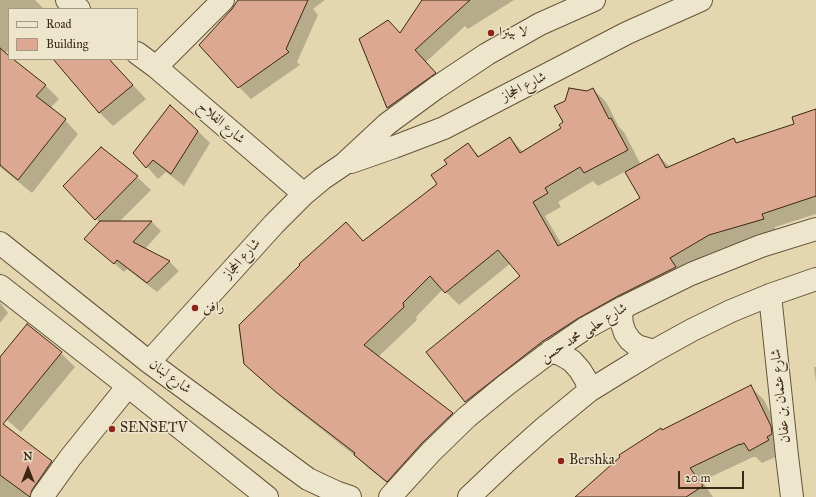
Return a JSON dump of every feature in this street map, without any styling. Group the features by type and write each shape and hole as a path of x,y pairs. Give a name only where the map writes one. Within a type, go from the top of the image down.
{"street":[{"path":"67,0 78,8"},
{"path":"156,67 223,0"},
{"name":"شارع الحجاز","path":"149,362 274,224 304,194 344,164 387,124 436,88 487,54 540,24 594,0"},
{"name":"شارع الحجاز","path":"344,164 444,128 626,33 701,0"},
{"name":"شارع الفلاح","path":"138,54 156,67 304,194"},
{"name":"شارع حلمى محمد حسن","path":"390,497 431,452 467,417 551,351 584,329 624,307 691,274 761,246 816,229"},
{"name":"شارع لبنان","path":"0,243 310,488 338,493 350,497"},
{"path":"469,497 507,460 589,392 654,351 705,324 770,295 816,279"},
{"path":"0,286 128,386 266,497"},
{"name":"شارع عثمان بن عفان","path":"770,295 792,497"},
{"path":"624,307 621,315 625,333 637,346 654,351"},
{"path":"551,351 572,361 586,380 589,392"},
{"path":"42,497 70,458 128,386"}],"building":[{"path":"238,0 308,0 286,49 289,52 238,88 199,45 232,9"},
{"path":"422,0 470,0 415,50 436,73 387,108 359,39 388,20 400,33"},
{"path":"0,48 8,55 8,60 14,60 46,85 36,96 66,119 18,180 0,165"},
{"path":"54,60 110,60 133,85 99,113"},
{"path":"569,88 587,91 593,88 609,119 611,118 628,150 584,173 580,167 545,188 548,193 533,202 558,246 640,198 625,172 658,154 666,168 734,138 736,143 794,124 792,117 816,109 816,196 762,214 764,219 709,235 670,258 676,267 618,296 577,319 543,341 465,402 426,352 520,276 498,250 445,293 430,276 403,303 404,307 364,345 453,413 422,443 387,482 354,455 355,453 277,393 244,364 239,325 300,265 299,264 346,222 363,241 437,184 431,175 447,164 444,160 468,143 478,157 510,137 520,153 561,128 559,125 563,122 554,106 565,101"},
{"path":"170,105 198,131 171,174 153,160 146,168 133,153"},
{"path":"101,147 138,176 95,220 63,186"},
{"path":"100,221 152,221 133,242 170,261 147,283 117,260 114,264 84,239"},
{"path":"27,324 62,352 3,424 52,461 32,490 30,497 0,475 0,357"},
{"path":"751,385 771,426 772,434 767,437 769,440 749,451 744,443 740,444 690,468 703,486 686,497 575,497 620,457 619,455 661,428 662,430"}],"place":[{"name":"لا بيترا","path":"491,33"},
{"name":"رافن","path":"195,308"},
{"name":"SENSETV","path":"112,429"},
{"name":"Bershka","path":"561,461"}]}
